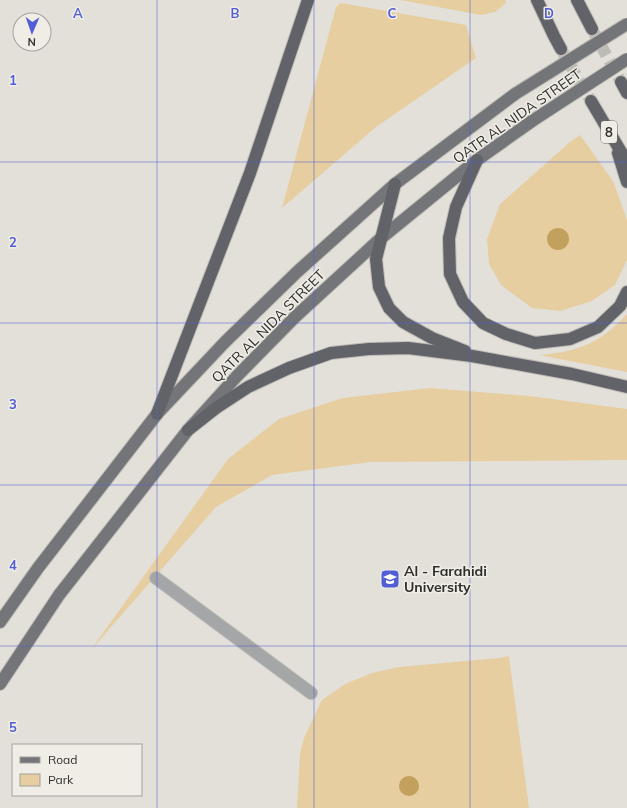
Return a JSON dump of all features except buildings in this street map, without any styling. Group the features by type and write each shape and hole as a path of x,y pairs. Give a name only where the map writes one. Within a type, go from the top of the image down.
{"highway":[{"path":"156,414 250,173 308,0"},
{"path":"537,0 561,49"},
{"path":"577,0 592,29"},
{"name":"8","path":"591,101 627,162"},
{"path":"615,143 627,182"},
{"path":"477,160 456,207 449,238 450,274 463,302 483,323 506,334 535,343 570,339 598,327 620,306 627,292"},
{"path":"395,184 376,259 379,287 389,308 403,322 432,338 486,359"},
{"path":"188,430 216,408 248,387 289,368 331,353 369,349 408,348 486,359 572,374 627,387"}],"main road":[{"name":"QATR AL NIDA STREET","path":"0,622 43,562 156,414 260,306 395,184 515,94 627,24"},
{"name":"QATR AL NIDA STREET","path":"0,684 59,595 188,430 270,341 380,240 477,160 532,121 627,59"}],"street":[{"path":"156,578 311,693"}],"green space":[{"path":"400,0 505,0 506,3 495,12 481,15"},
{"path":"341,3 466,25 476,58 376,127 282,208 336,7"},
{"path":"580,135 613,181 627,220 627,260 615,285 592,301 560,311 532,308 501,285 489,264 487,239 500,204 570,142"},
{"path":"627,314 627,372 539,355 553,354 588,344 608,332"},
{"path":"430,388 530,396 627,409 627,460 371,462 272,475 216,507 90,651 228,459 279,419 343,398"},
{"path":"509,656 529,808 297,808 300,754 304,738 322,700 345,684 372,673 399,667"}],"shaded area":[{"path":"558,228 566,231 569,239 566,247 558,250 550,247 547,239 550,231"},
{"path":"409,776 416,779 419,786 416,793 409,796 402,793 399,786 402,779"}],"pier":[{"path":"620,12 627,24 627,47 610,18"}],"tunnel":[{"path":"592,29 621,82"},
{"path":"561,49 591,101"}],"place":[{"name":"Al - Farahidi University","path":"390,579"}]}
